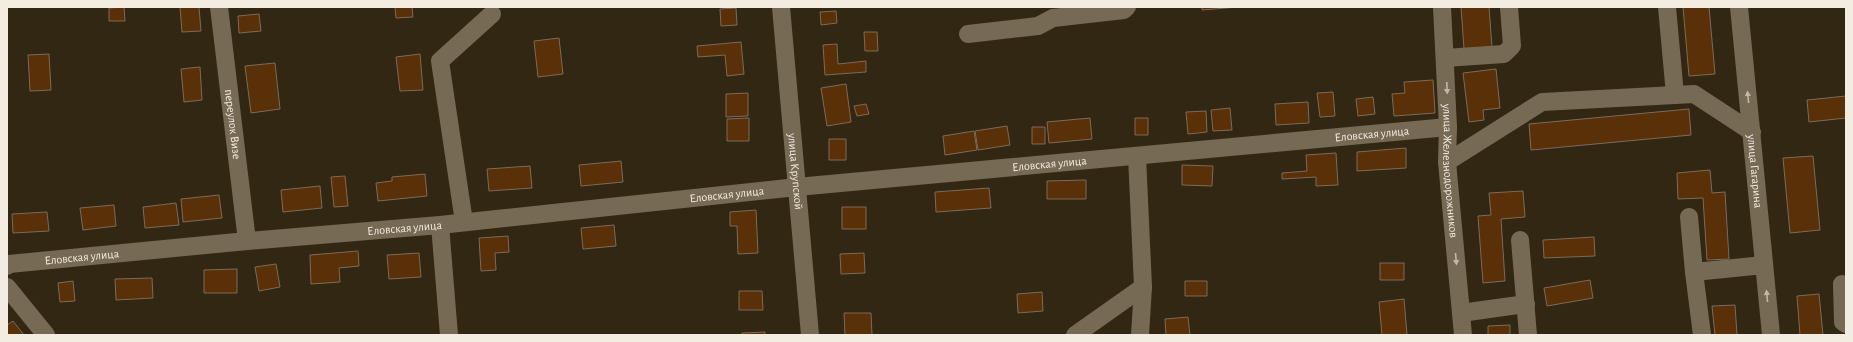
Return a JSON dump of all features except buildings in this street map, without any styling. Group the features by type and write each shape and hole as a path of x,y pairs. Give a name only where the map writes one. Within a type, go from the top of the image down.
{"street":[{"name":"переулок Визе","path":"219,7 247,241"},
{"name":"улица Крупской","path":"782,7 810,335"},
{"path":"968,34 1038,26 1053,18 1124,10 1127,7"},
{"name":"улица Железнодорожников","path":"1442,7 1446,58 1448,127 1447,162 1463,335"},
{"path":"1446,58 1504,54 1512,46 1509,7"},
{"path":"1667,7 1674,95"},
{"name":"улица Гагарина","path":"1738,7 1752,132 1771,335"},
{"path":"464,222 440,61 492,14"},
{"path":"1447,162 1542,102 1694,94 1752,132"},
{"name":"Еловская улица","path":"7,266 9,264 247,241 440,225 797,187 1448,127"},
{"path":"1137,156 1143,287 1140,335"},
{"path":"1689,217 1702,335"},
{"path":"440,225 450,335"},
{"path":"1520,240 1528,335"},
{"path":"1694,272 1764,265"},
{"path":"1842,284 1843,322 1846,324"},
{"path":"7,287 46,335"},
{"path":"1075,335 1143,287"},
{"path":"1461,313 1526,304"}]}
